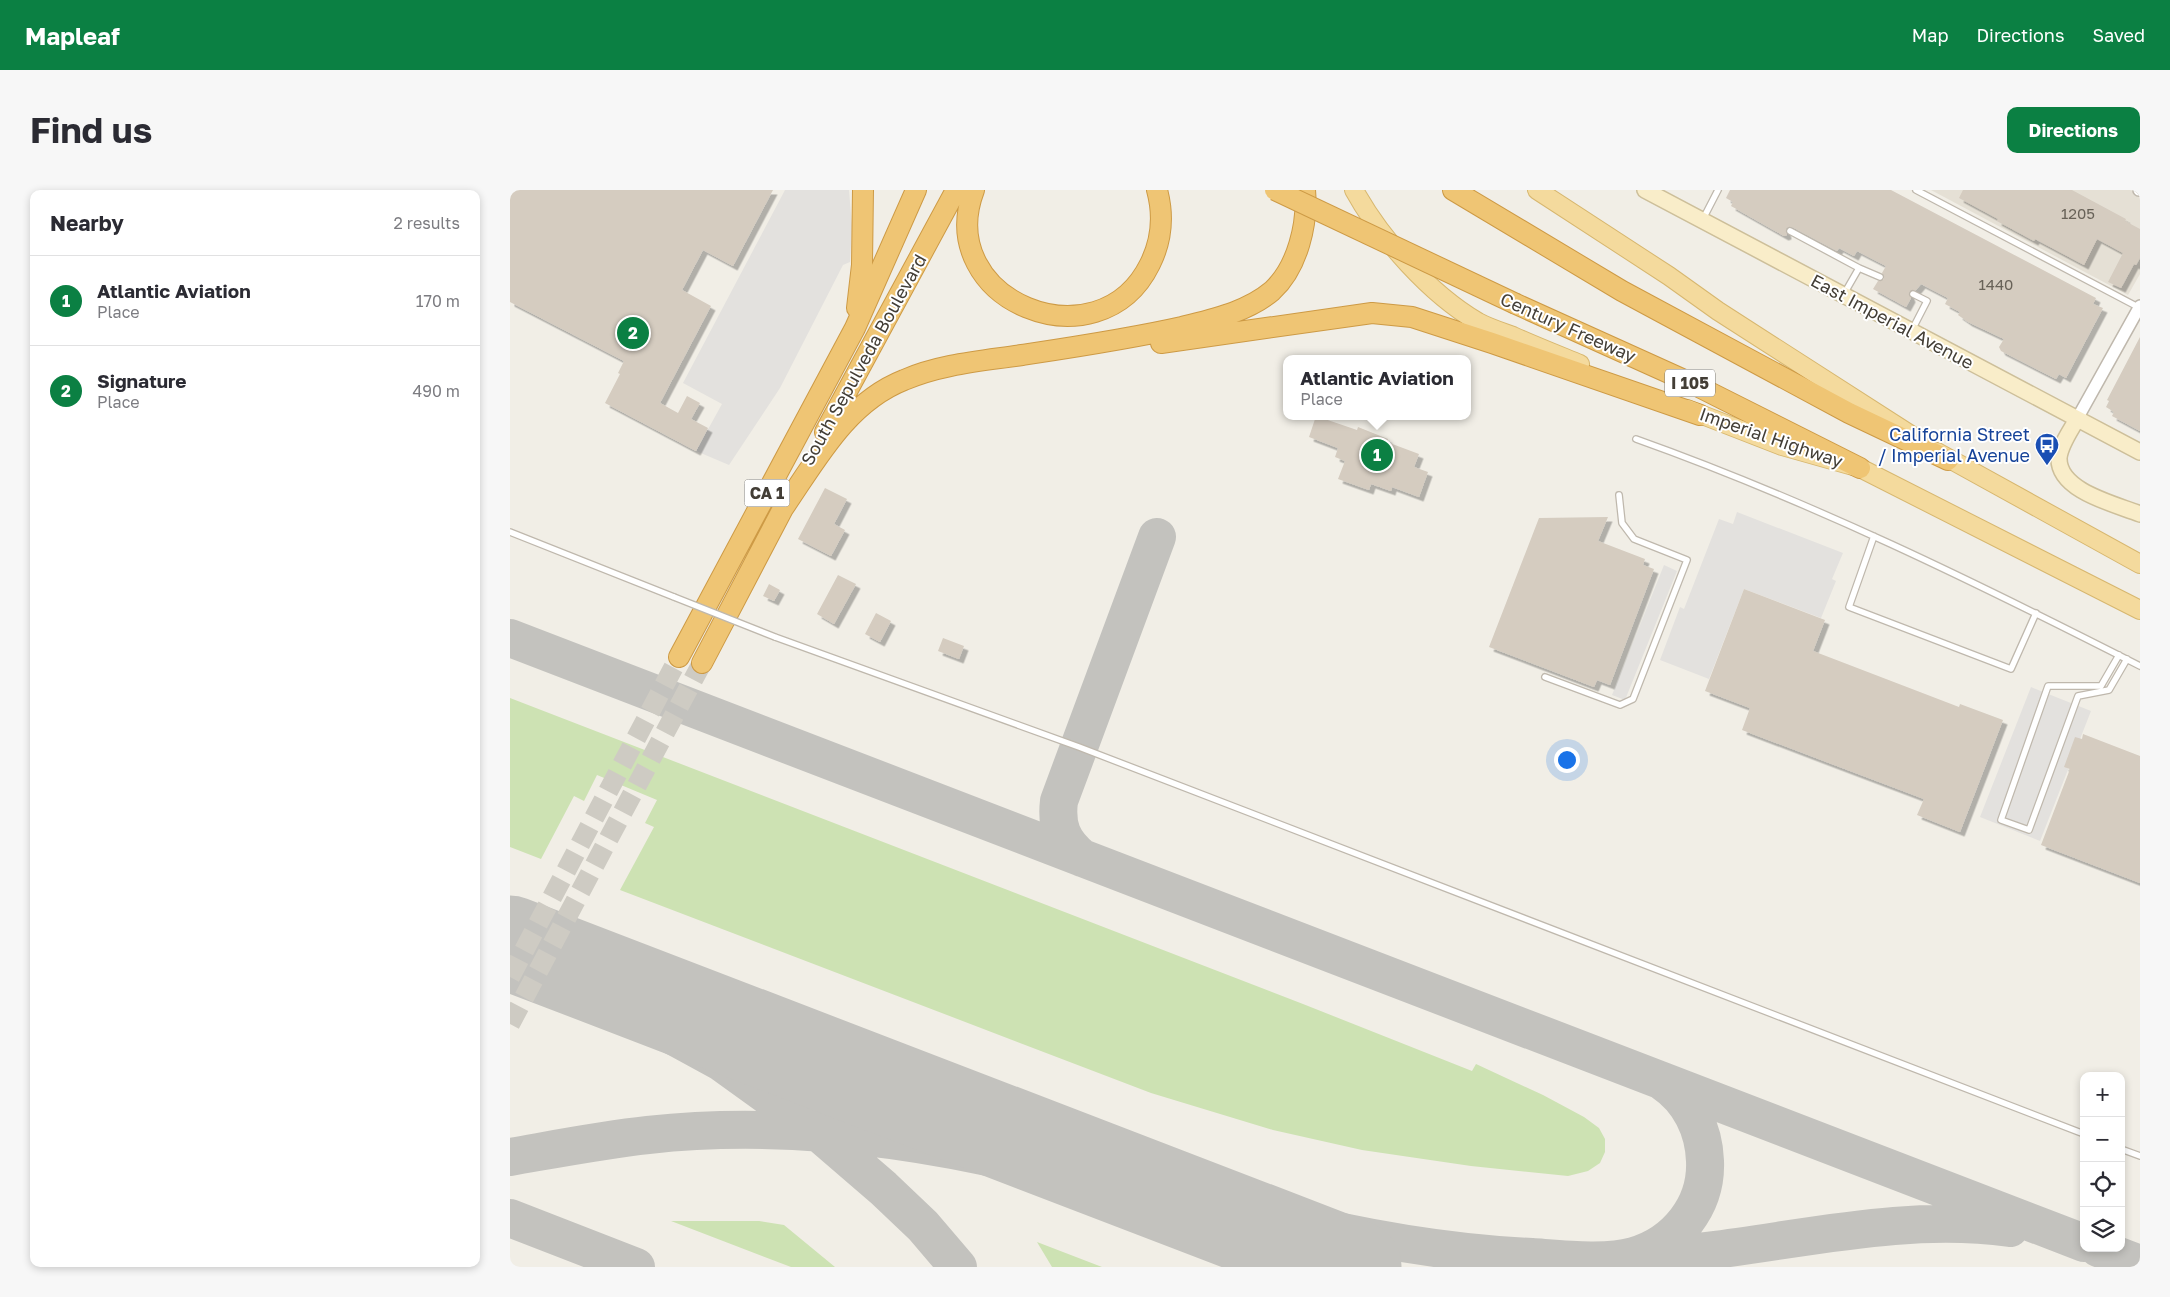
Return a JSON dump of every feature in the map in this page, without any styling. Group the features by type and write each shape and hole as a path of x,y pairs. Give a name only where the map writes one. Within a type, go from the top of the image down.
{"highway":[{"path":"855,328 862,264 863,190"},
{"name":"South Sepulveda Boulevard","path":"679,657 855,328 916,190"},
{"name":"South Sepulveda Boulevard","path":"702,663 782,510 956,190"},
{"path":"974,190 968,212 968,236 971,249 983,273 999,291 1017,304 1042,314 1064,316 1085,314 1106,307 1131,290 1143,276 1156,250 1161,231 1160,204 1157,190"},
{"name":"Century Freeway","path":"1274,190 1691,384 1860,468"},
{"path":"782,510 844,422 869,399 903,380 947,366 1067,348 1175,328 1218,318 1249,306 1272,290 1287,273 1298,246 1304,223 1305,190"},
{"name":"I 105","path":"1453,190 1622,291 1849,413 1948,460"},
{"path":"1067,348 1098,351 1372,313 1412,317 1700,415"}],"main road":[{"name":"Imperial Highway","path":"1354,190 1363,206 1421,278 1455,306 1479,322 1700,415 1782,446 1860,468 2140,610"},
{"path":"1537,190 1669,276 1718,311 1948,460 2140,564"}],"street":[{"name":"East Imperial Avenue","path":"1645,190 2140,452"},
{"path":"2140,307 2077,419 2059,456 2060,469 2065,478 2084,492 2140,514"}],"lane":[{"path":"1702,221 1718,190"},
{"path":"1916,190 2140,307"},
{"path":"1790,231 1859,268 1880,277"},
{"path":"1843,296 1859,268"},
{"path":"1911,332 1927,301 1913,294"},
{"path":"1636,438 1790,498 2036,613 2140,666"},
{"path":"1545,677 1620,705 1633,700 1687,560 1634,540 1622,523 1619,495"},
{"path":"510,532 775,637 1079,747 2080,1132"},
{"path":"1874,536 1849,607 2011,669 2036,613"},
{"path":"2119,655 2101,686 2048,686 2000,820 2029,830 2078,696 2109,690 2127,659"},
{"path":"2125,1150 2140,1156"}],"shaded area":[{"path":"785,190 849,190 852,226 850,262 843,265 780,388 729,465 696,451 722,404 683,383"},
{"path":"1931,190 2140,190 2140,274 2128,295"},
{"path":"1737,512 1843,553 1832,579 1836,581 1821,618 1744,589 1709,679 1660,660 1680,607 1684,609 1719,519 1733,524"},
{"path":"1664,565 1677,571 1625,700 1612,695"},
{"path":"2031,687 2091,711 2040,841 1980,817"}],"green space":[{"path":"510,698 1472,1071 1476,1064 1543,1095 1584,1117 1599,1128 1605,1139 1605,1152 1600,1163 1588,1171 1568,1176 1471,1166 1362,1150 1273,1130 1151,1093 620,890 654,827 645,823 657,800 597,775 584,801 574,796 541,859 510,847"},
{"path":"671,1221 759,1221 784,1225 835,1267 791,1267"},
{"path":"1037,1242 1102,1267 1052,1267"}],"building":[{"path":"510,190 773,190 733,266 703,250 682,290 711,306 660,403 678,413 687,396 700,403 691,419 708,428 696,451 605,403 620,374 618,373 624,361 510,302"},
{"path":"1730,190 1891,190 2096,298 2093,304 2103,308 2066,378 2059,374 2056,379 2001,351 1999,347 2004,339 1968,322 1958,315 1960,312 1945,304 1948,298 1921,284 1916,290 1909,292 1911,298 1906,307 1873,289 1878,281 1884,279 1882,273 1886,266 1857,251 1854,256 1839,248 1837,251 1792,227 1786,228 1787,235 1784,236 1731,206 1733,202 1726,198"},
{"path":"1963,190 2072,190 2126,219 2125,221 2140,229 2140,258 2136,265 2134,264 2121,288 2108,282 2123,253 2097,239 2084,265 2035,239 2034,241 1959,198"},
{"path":"2140,337 2140,431 2112,416 2114,412 2106,407 2109,401 2107,400"},
{"path":"1315,420 1328,420 1357,430 1358,427 1388,439 1387,442 1419,454 1414,467 1428,472 1419,497 1392,487 1391,491 1371,484 1369,490 1338,479 1345,461 1335,457 1338,448 1309,437"},
{"path":"825,488 847,499 834,524 845,530 831,556 798,539"},
{"path":"1608,517 1598,541 1645,559 1643,565 1654,569 1610,685 1597,680 1594,687 1489,647 1539,518"},
{"path":"838,575 856,584 834,624 817,614"},
{"path":"769,584 780,590 774,601 763,596"},
{"path":"1744,589 1825,620 1813,651 1959,707 1960,704 2003,720 1960,832 1917,815 1924,799 1742,730 1750,708 1705,691"},
{"path":"876,613 891,621 880,642 865,634"},
{"path":"943,638 964,646 959,659 938,651"},
{"path":"2083,734 2140,756 2140,883 2041,845 2070,769 2064,767 2075,737 2082,739"}],"taxiway":[{"path":"1082,858 1065,840 1062,833 1058,810 1059,801 1157,537"},
{"path":"510,638 2080,1241"},
{"path":"510,947 721,1062 818,1132 883,1188 923,1226 958,1267"},
{"path":"1023,1140 1211,1199 1337,1231 1466,1252 1570,1260 1611,1260 1634,1256 1663,1242 1686,1221 1701,1193 1705,1161 1702,1138 1688,1107 1673,1089 1663,1082"},
{"path":"510,1157 648,1135 752,1130 804,1132 907,1142 958,1151 1059,1174"},
{"path":"1198,1215 1306,1267"},
{"path":"510,1218 636,1267"},
{"path":"1640,1257 1733,1248 1871,1228 1964,1224 2010,1228"},
{"path":"2108,1252 2140,1264"}],"runway":[{"path":"510,943 1354,1267"}],"tunnel":[{"path":"510,977 679,657"},
{"path":"510,1024 702,663"}],"place":[{"name":"Signature","path":"633,333"},
{"name":"Atlantic Aviation","path":"1377,455"},
{"name":"California Street / Imperial Avenue","path":"2047,466"}]}
